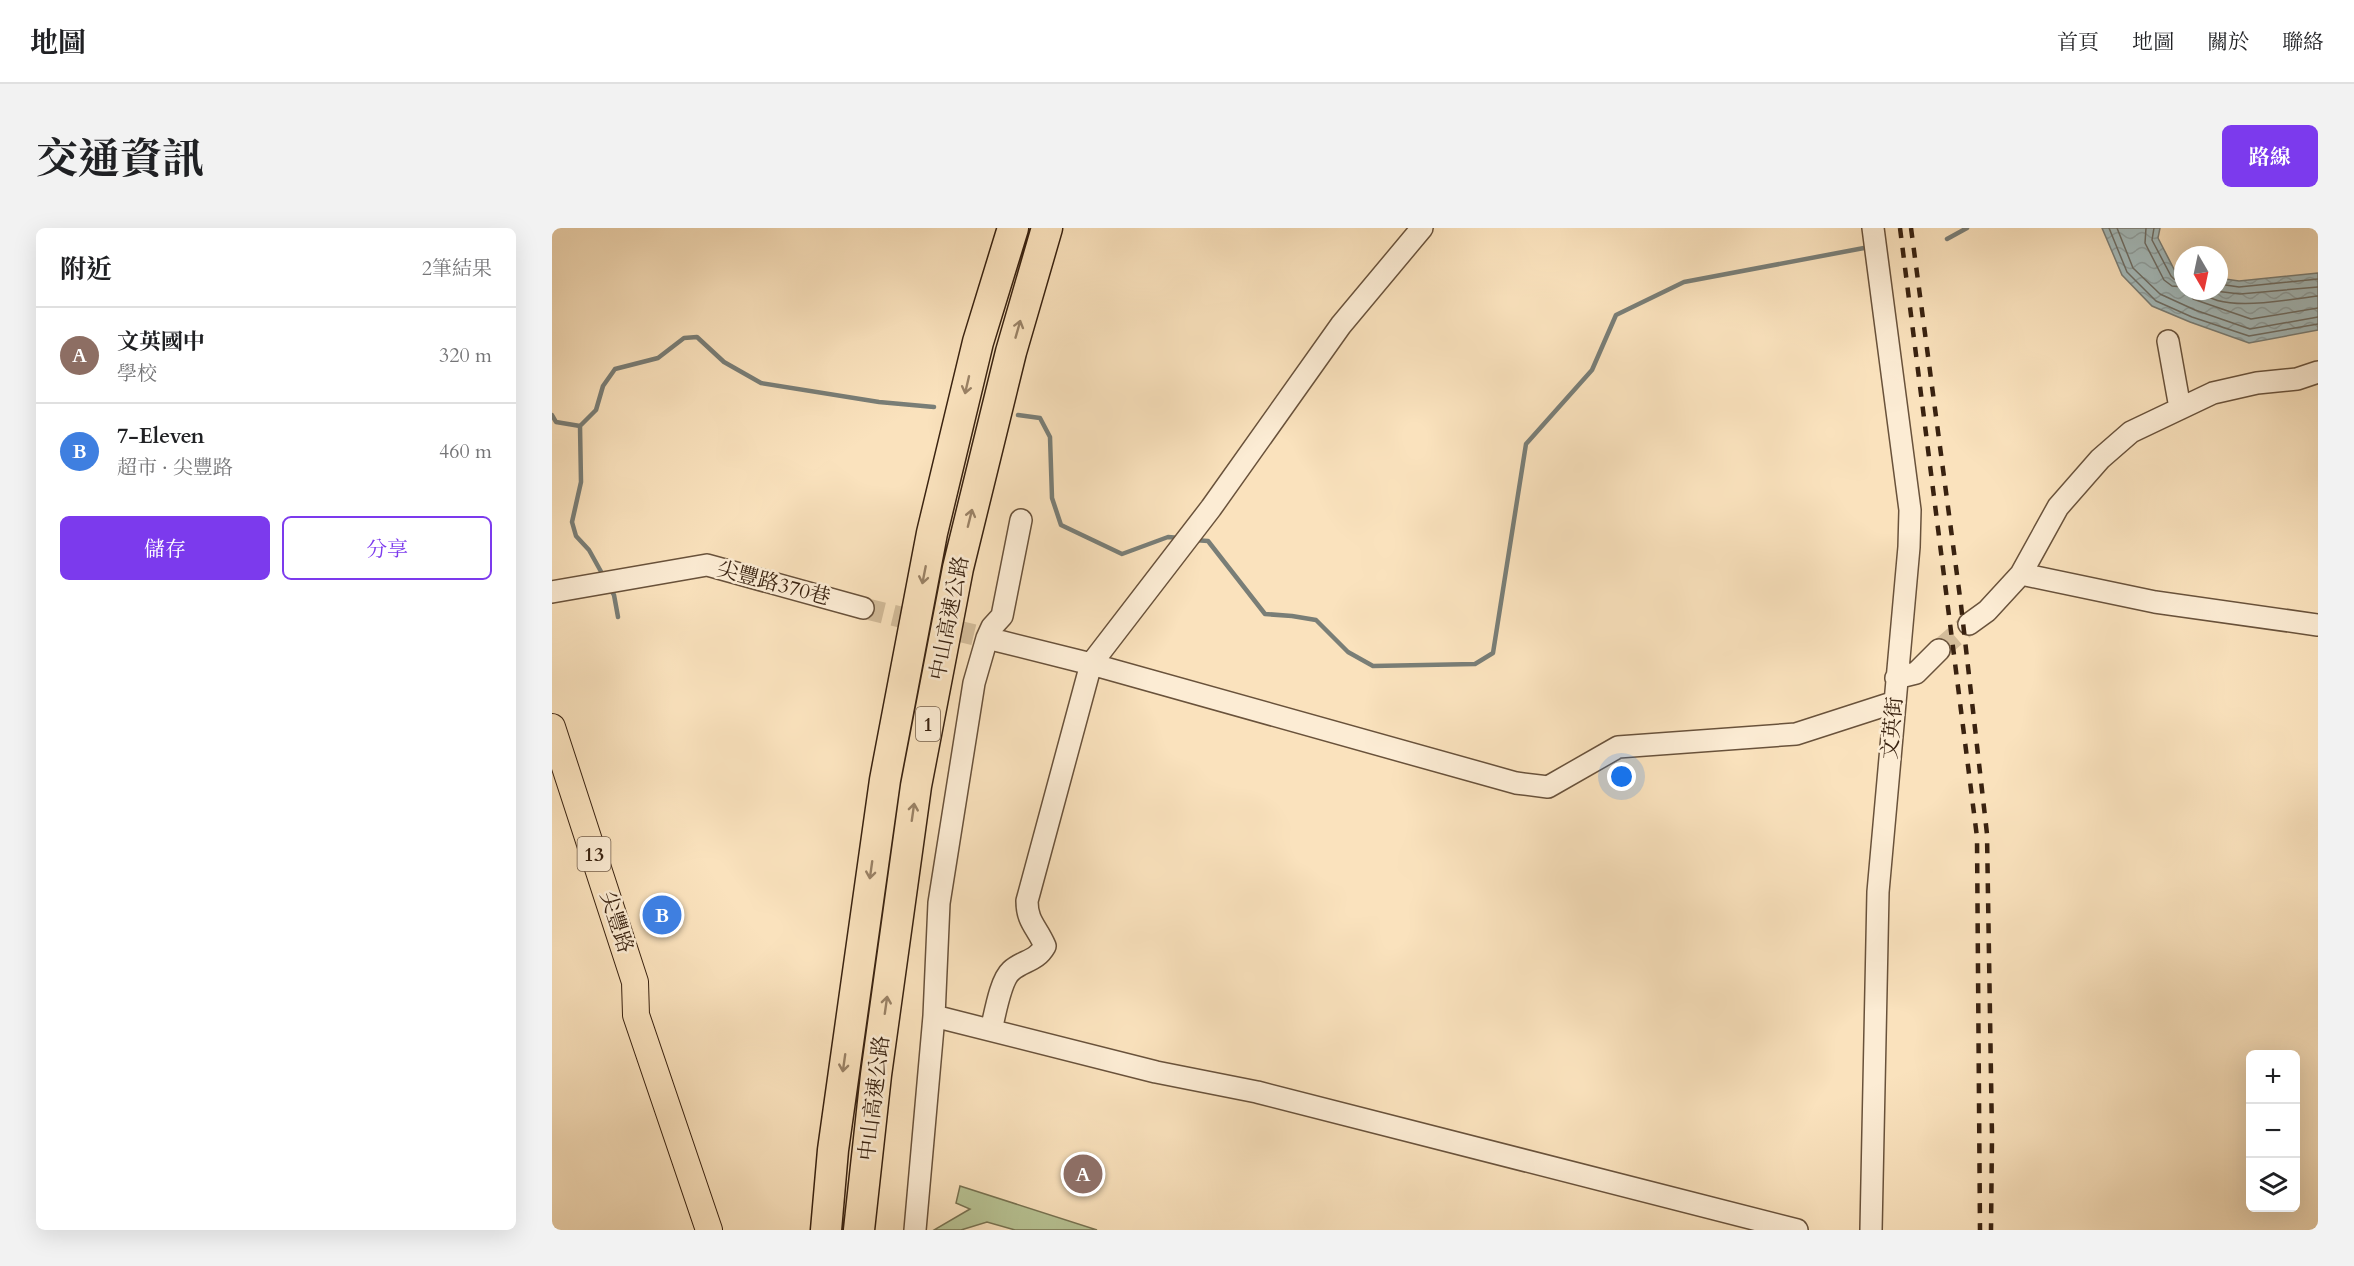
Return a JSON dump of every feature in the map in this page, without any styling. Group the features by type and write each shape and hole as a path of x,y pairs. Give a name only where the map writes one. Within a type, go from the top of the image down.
{"highway":[{"name":"中山高速公路","path":"826,1230 832,1150 885,780 932,533 978,342 1013,228"},
{"name":"中山高速公路","path":"859,1230 876,1076 916,786 960,556 1011,352 1047,228"}],"main road":[{"name":"尖豐路","path":"552,727 635,982 651,1008 728,1230"},
{"name":"尖豐路","path":"635,982 636,1015 709,1230"}],"street":[{"path":"991,1030 1011,971 1040,954 1045,946 1039,931 1027,916 1027,901 1091,664 1188,539 1341,325 1422,228"},
{"name":"文英街","path":"1871,1230 1878,892 1909,547 1910,510 1873,228"},
{"path":"2168,341 2180,408"},
{"path":"1970,624 1987,611 2021,574 2058,507 2100,459 2131,432 2213,393 2257,383 2296,379 2318,372"},
{"path":"915,1230 933,1016 939,903 974,683 987,638 992,627 1002,616 1021,520"},
{"name":"尖豐路370巷","path":"552,592 707,565 863,608"},
{"path":"2021,574 2155,603 2318,625"},
{"path":"987,638 1091,664 1516,783 1548,787 1618,747 1796,734 1895,702"},
{"path":"1896,678 1916,673 1939,650"},
{"path":"933,1016 1156,1072 1257,1092 1797,1230"}],"green space":[{"path":"960,1186 1097,1230 1015,1230 987,1222 961,1230 934,1230 970,1209 956,1203"}],"water":[{"path":"2102,228 2160,228 2158,238 2174,269 2174,300 2228,300 2228,279 2239,281 2318,273 2318,330 2249,343 2152,306 2122,275"}],"waterway":[{"path":"1947,239 1967,228"},
{"path":"1194,540 1208,541 1265,614 1316,620 1348,652 1373,666 1475,664 1493,653 1526,444 1592,370 1616,315 1684,282 1864,248"},
{"path":"604,577 589,550 576,536 572,522 581,482 580,426 596,410 603,386 615,369 658,358 684,338 697,337 724,362 761,383 879,402 934,407"},
{"path":"552,415 556,422 580,426"},
{"path":"1018,415 1040,418 1050,437 1052,498 1061,525 1122,554 1168,537 1180,538"},
{"path":"609,587 614,595 618,617"}],"tunnel":[{"path":"863,608 987,638"},
{"path":"1939,650 1969,624"}],"railway":[{"path":"1900,228 1977,837 1980,1230"},
{"path":"1911,228 1961,605 1987,834 1992,1136 1991,1230"}],"place":[{"name":"7-Eleven","path":"662,915"},
{"name":"文英國中","path":"1083,1174"}]}
